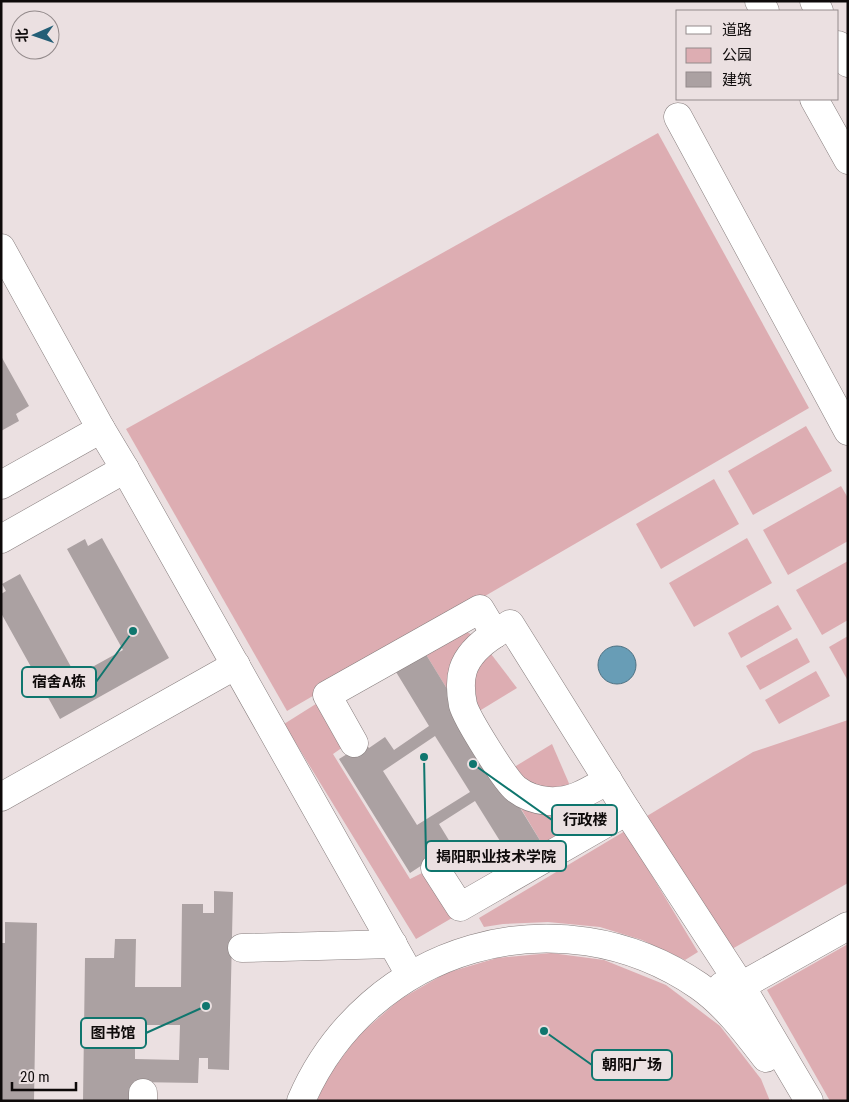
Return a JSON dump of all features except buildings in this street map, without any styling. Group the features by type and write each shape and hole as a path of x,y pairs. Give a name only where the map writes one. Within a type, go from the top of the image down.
{"main road":[{"path":"839,47 848,62"},
{"path":"815,100 848,160"},
{"path":"678,118 848,431"},
{"path":"1,248 101,429 126,469 410,975"},
{"path":"1,485 101,429"},
{"path":"1,539 126,469"},
{"path":"354,743 327,695 480,609 495,634"},
{"path":"608,780 578,797 564,800 548,801 524,794 514,787 504,776 468,717 464,705 462,672 469,657 480,644 510,624 608,780 627,811 741,986 809,1101"},
{"path":"1,797 236,665"},
{"path":"435,868 460,907 627,811"},
{"path":"699,987 741,986 848,926"},
{"path":"301,1101 326,1053 361,1013 402,980 448,956 499,942 552,938 604,944 654,961 699,987 739,1022 771,1063 789,1101"},
{"path":"242,948 393,944"}],"green space":[{"path":"658,133 809,408 287,711 126,429"},
{"path":"806,426 832,471 753,515 728,471"},
{"path":"714,479 739,524 661,569 636,524"},
{"path":"841,486 848,498 848,541 788,575 763,530"},
{"path":"747,538 772,583 694,627 669,583"},
{"path":"848,561 848,620 822,635 796,590"},
{"path":"778,605 792,629 741,658 728,633"},
{"path":"459,631 467,632 474,636 452,697 422,648"},
{"path":"848,636 848,681 829,647"},
{"path":"797,638 810,662 760,690 746,666"},
{"path":"488,650 517,688 476,713 472,673"},
{"path":"816,671 830,696 779,724 765,700"},
{"path":"319,702 346,745 333,754 410,879 424,872 452,918 416,939 284,724"},
{"path":"848,720 848,883 732,949 647,816 753,752"},
{"path":"552,744 571,788 544,792 511,769"},
{"path":"517,802 581,806 581,819 573,829 544,847"},
{"path":"625,831 698,952 685,960 642,940 600,927 548,922 503,924 484,927 479,918"},
{"path":"848,944 848,1101 830,1101 767,990"},
{"path":"551,953 604,960 666,985 720,1026 761,1079 770,1101 317,1101 326,1079 358,1036 399,1000 446,973 497,958"}],"water":[{"path":"617,646 624,647 630,652 635,658 635,672 630,678 624,683 617,684 610,683 604,678 599,672 598,665 599,658 604,652 610,647"}],"place":[{"name":"宿舍A栋","path":"133,631"},
{"name":"揭阳职业技术学院","path":"424,757"},
{"name":"行政楼","path":"473,764"},
{"name":"图书馆","path":"206,1006"},
{"name":"朝阳广场","path":"544,1031"}]}
